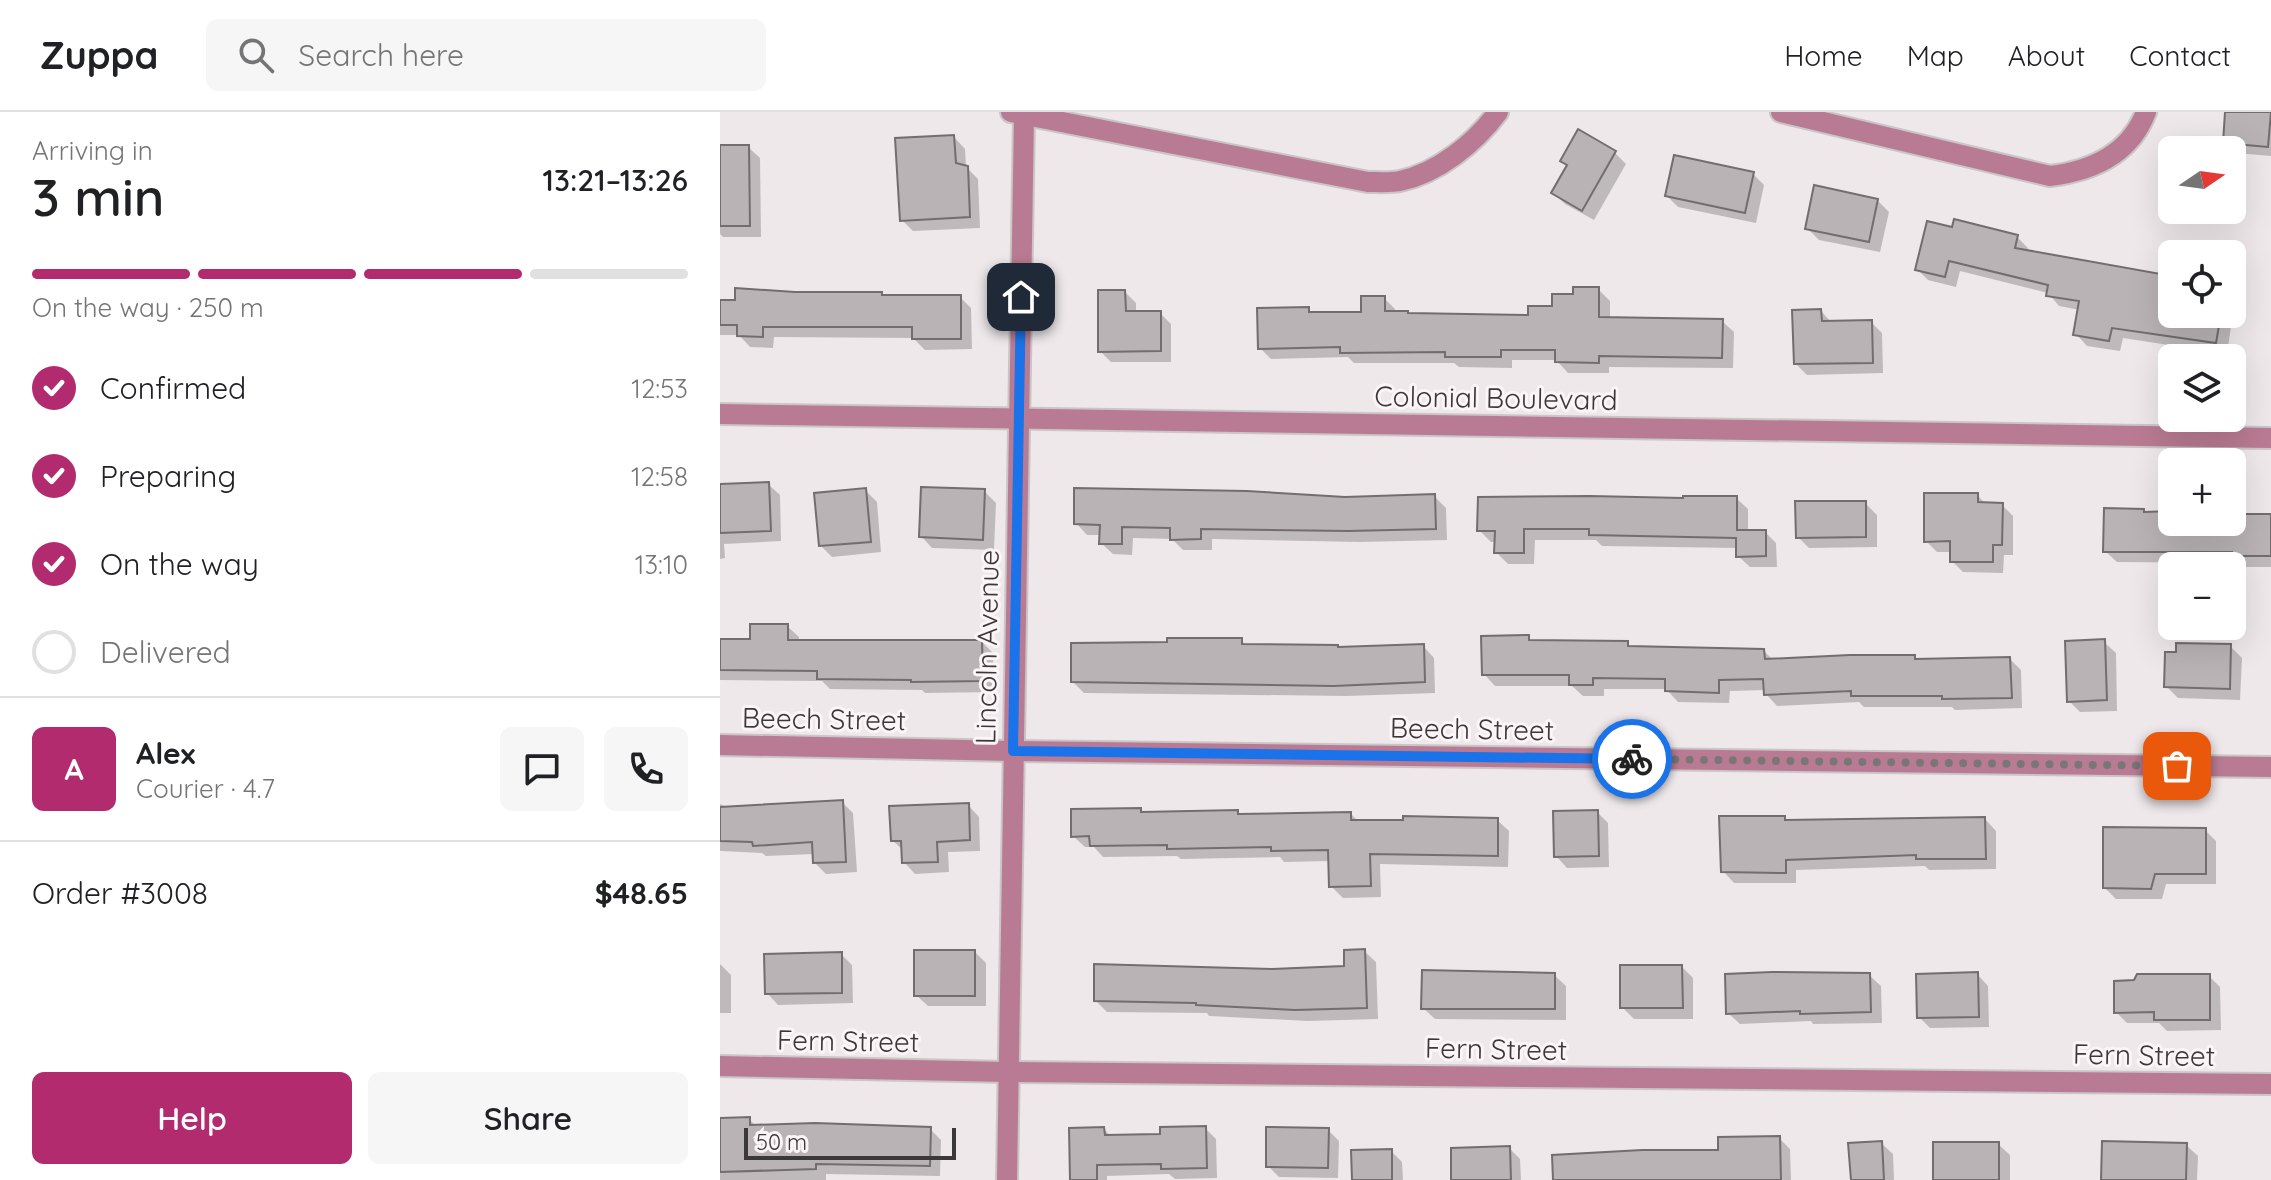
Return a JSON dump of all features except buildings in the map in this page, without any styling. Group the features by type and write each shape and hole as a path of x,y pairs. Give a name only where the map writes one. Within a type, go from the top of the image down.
{"street":[{"path":"1017,113 1368,182 1398,182 1427,172 1460,151 1498,112"},
{"path":"1781,112 2050,176 2077,173 2104,162 2127,144 2146,112"},
{"name":"Lincoln Avenue","path":"1007,1180 1019,418 1017,113"},
{"name":"Colonial Boulevard","path":"720,414 2271,438"},
{"name":"Beech Street","path":"720,745 2271,767"},
{"name":"Fern Street","path":"720,1066 1008,1072 2271,1084"}],"way so far":[{"path":"1632,759 2177,766"}],"route":[{"path":"1021,297 1013,751 1632,759"}]}
